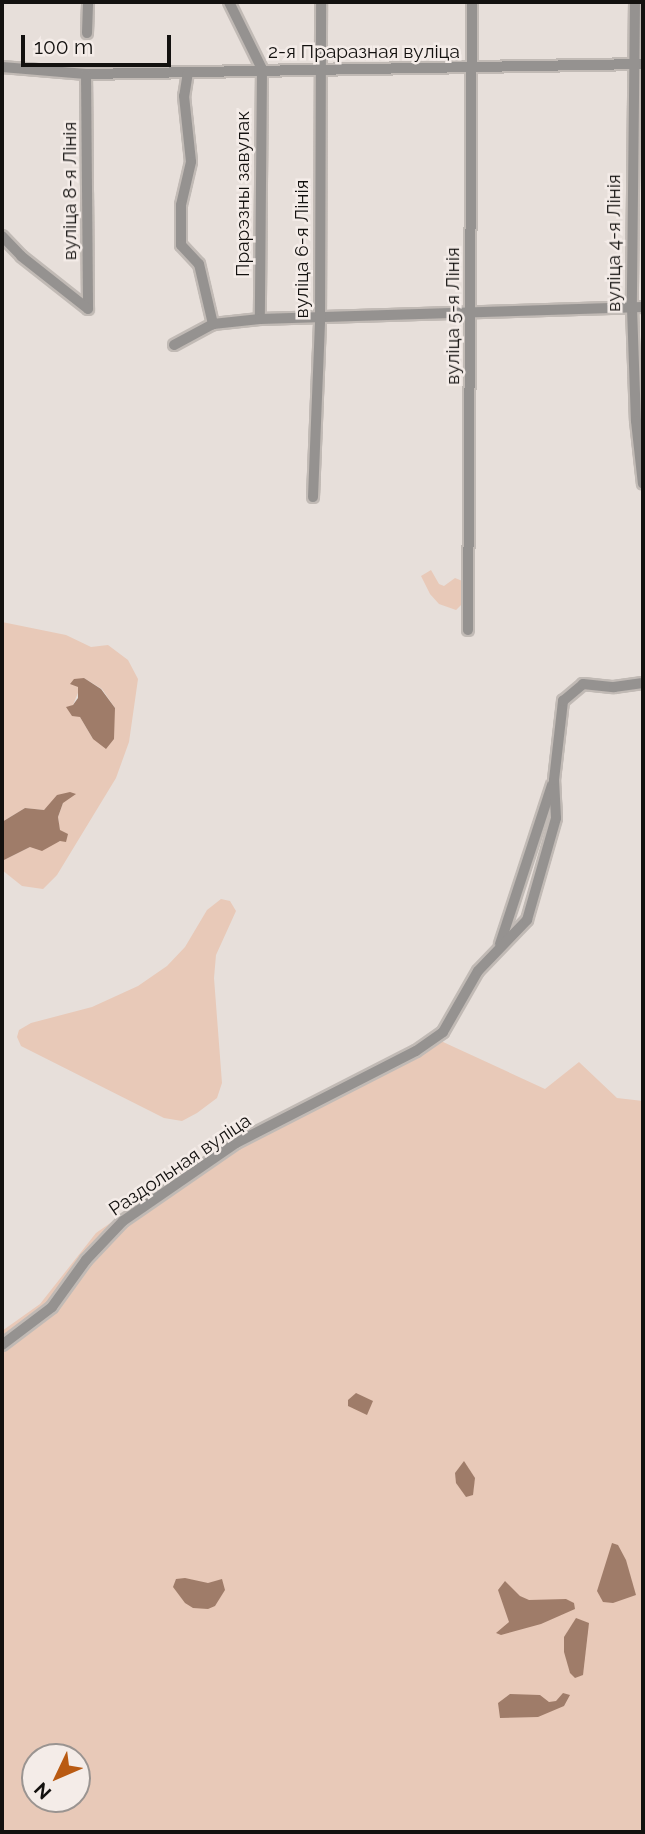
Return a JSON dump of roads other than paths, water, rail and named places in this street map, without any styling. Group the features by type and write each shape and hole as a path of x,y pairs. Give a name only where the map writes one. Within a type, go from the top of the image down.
{"street":[{"path":"87,33 88,2"},
{"path":"229,2 262,69"},
{"name":"вуліца 6-я Лінія","path":"313,497 320,319 321,2"},
{"name":"вуліца 5-я Лінія","path":"468,630 472,2"},
{"name":"вуліца 4-я Лінія","path":"635,2 639,64 632,308 636,421 643,484"},
{"name":"2-я Праразная вуліца","path":"2,67 86,74 639,64"},
{"name":"Прарэзны завулак","path":"260,319 262,69"},
{"path":"188,72 184,96 191,162 181,205 181,245 199,264 213,324"},
{"name":"вуліца 8-я Лінія","path":"2,236 22,256 88,309 86,74"},
{"path":"174,345 213,324 260,319 643,307"},
{"path":"499,944 527,920 556,818 554,780 563,701 583,684 614,687 643,683"},
{"path":"499,944 554,780"},
{"name":"Раздольная вуліца","path":"2,1346 52,1307 86,1260 123,1221 236,1143 416,1051 443,1032 478,971 499,944"}]}
